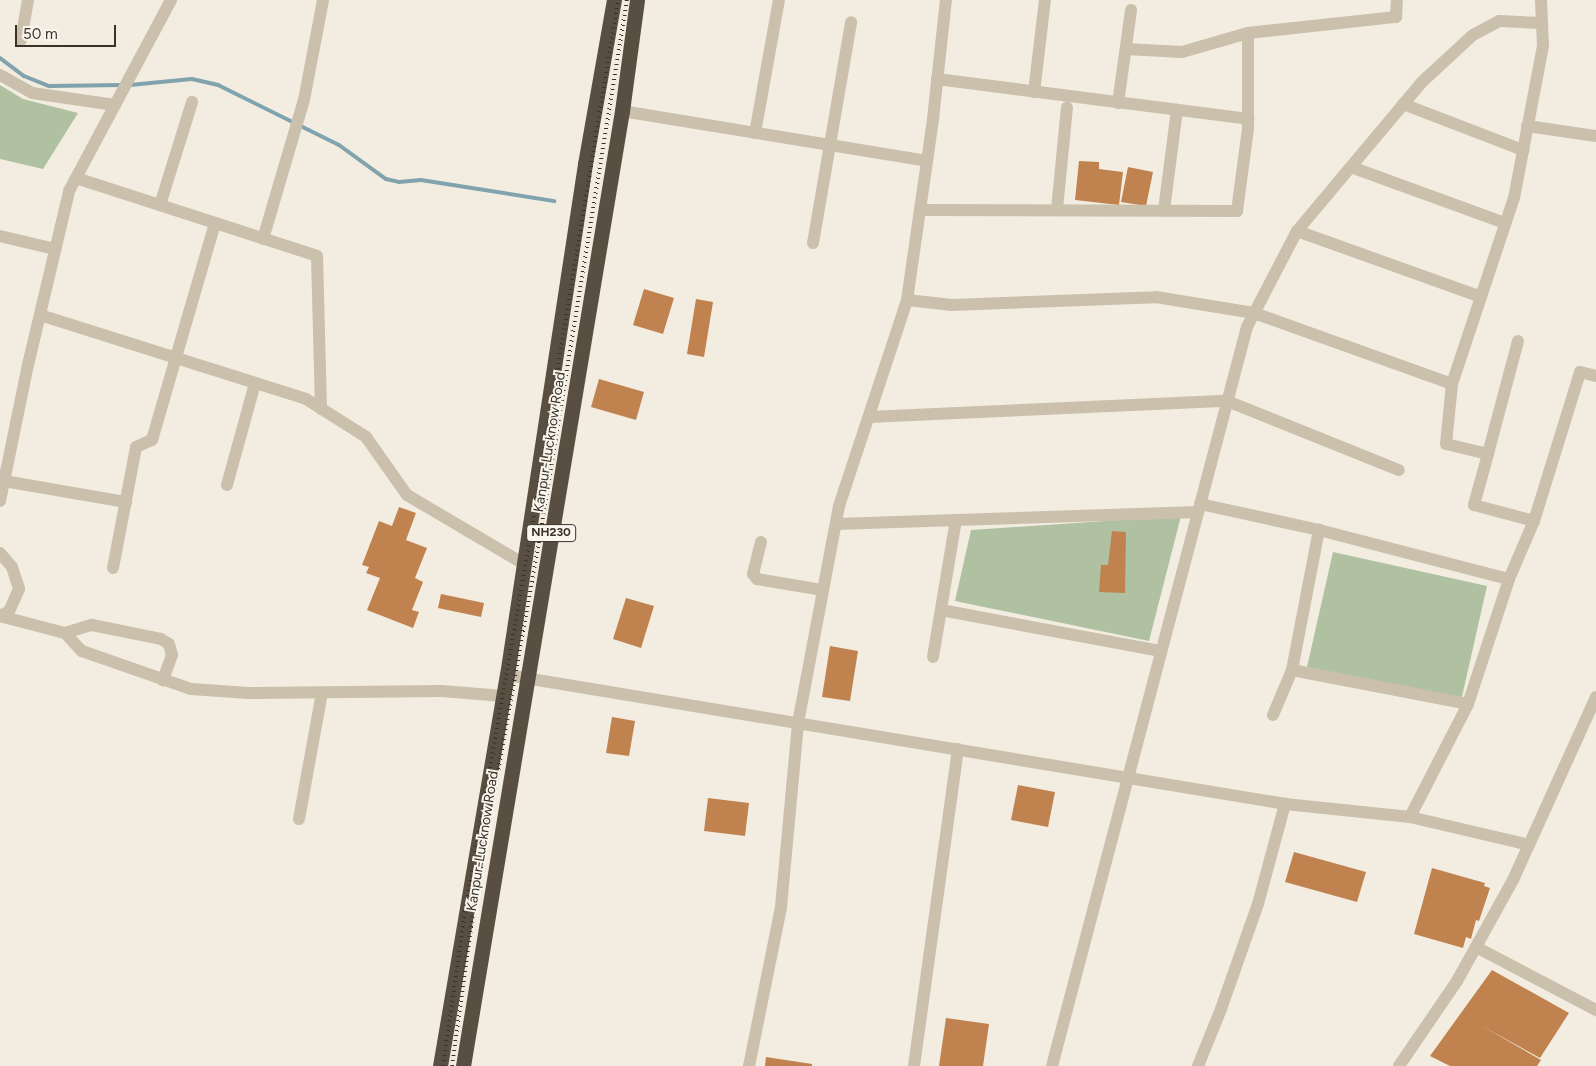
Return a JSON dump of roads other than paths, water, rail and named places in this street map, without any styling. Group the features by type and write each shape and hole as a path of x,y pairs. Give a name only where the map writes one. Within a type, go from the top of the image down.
{"highway":[{"name":"Kanpur-Lucknow Road","path":"440,1066 507,675 585,164 614,0"},
{"name":"Kanpur-Lucknow Road","path":"463,1066 622,112 637,0"}],"street":[{"path":"21,40 28,0"},
{"path":"0,501 69,191 171,0"},
{"path":"263,239 300,118 323,0"},
{"path":"755,133 779,0"},
{"path":"749,1066 781,907 798,723 839,506 907,300 927,161 946,0"},
{"path":"1034,92 1045,0"},
{"path":"1126,49 1182,52 1248,33 1396,17 1397,0"},
{"path":"1488,454 1446,444 1452,384 1514,198 1543,46 1541,0"},
{"path":"1118,103 1131,10"},
{"path":"1052,1066 1247,327 1298,231 1422,82 1473,35 1499,21 1542,22"},
{"path":"813,243 851,22"},
{"path":"920,210 1237,211 1248,119 1248,33"},
{"path":"0,75 32,93 118,100"},
{"path":"937,79 1248,119"},
{"path":"160,206 192,102"},
{"path":"1403,104 1523,150"},
{"path":"1057,209 1067,108"},
{"path":"1164,210 1177,110"},
{"path":"622,112 927,161"},
{"path":"1527,126 1596,136"},
{"path":"1351,167 1505,223"},
{"path":"76,178 318,256 321,409"},
{"path":"113,568 136,447 152,440 215,223"},
{"path":"1298,231 1481,297"},
{"path":"0,236 55,249"},
{"path":"907,300 952,305 1156,297 1254,314 1452,384"},
{"path":"40,315 306,399 366,438 407,496 524,564"},
{"path":"1518,341 1474,505 1534,521"},
{"path":"1410,817 1468,704 1509,579 1534,521 1580,372 1596,376"},
{"path":"227,485 256,384"},
{"path":"869,417 1227,401 1399,470"},
{"path":"4,481 126,502"},
{"path":"836,524 1199,508 1320,530 1509,579"},
{"path":"933,657 956,520"},
{"path":"1273,715 1292,670 1320,530"},
{"path":"761,542 753,574 757,579 823,590"},
{"path":"0,553 12,567 19,589 9,610 0,616"},
{"path":"941,610 1161,651"},
{"path":"0,616 65,632 92,625 162,639 169,644 172,655 163,680"},
{"path":"65,632 82,651 191,689 248,693 442,691 503,696"},
{"path":"1292,670 1468,704"},
{"path":"507,675 1285,804 1410,817 1529,845"},
{"path":"300,819 322,693"},
{"path":"1399,1066 1457,981 1513,880 1596,697"},
{"path":"914,1066 958,750"},
{"path":"1198,1066 1221,1009 1258,904 1285,804"},
{"path":"1476,947 1596,1010"}],"waterway":[{"path":"0,58 24,76 49,86 123,85"},
{"path":"130,85 192,79 218,85 339,145 386,179 399,182 421,180 554,201"}],"railway":[{"path":"443,1066 465,911 532,527 618,0"},
{"path":"452,1066 473,912 541,529 627,0"}]}
